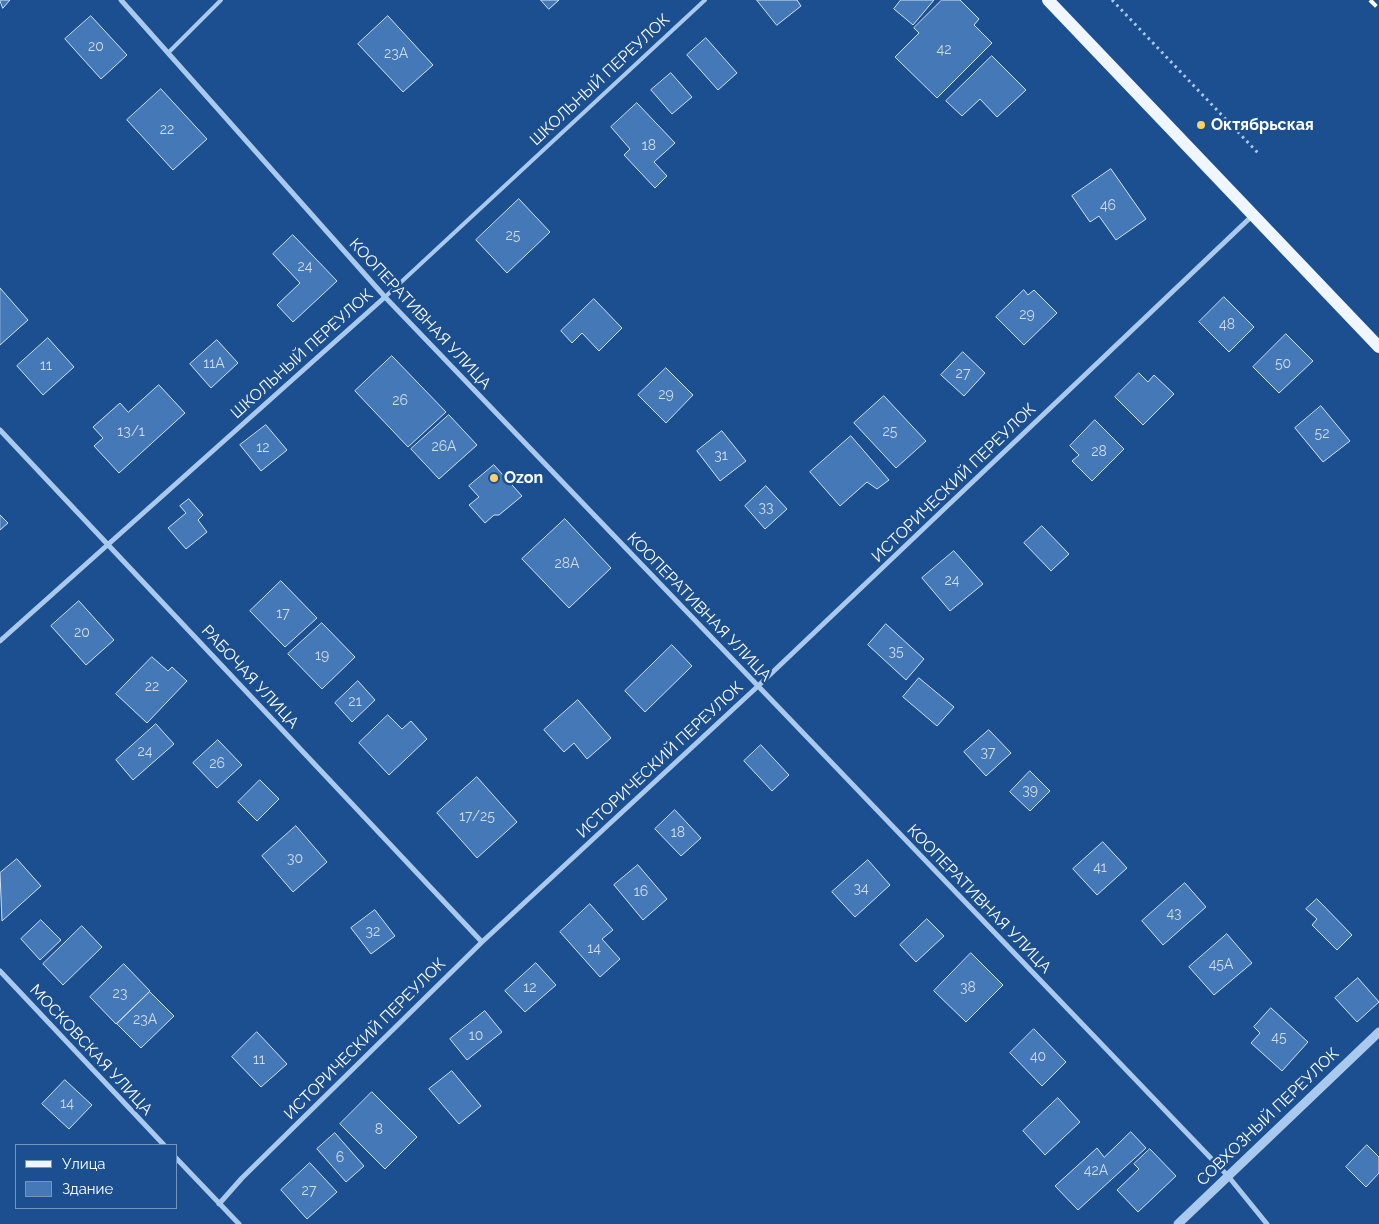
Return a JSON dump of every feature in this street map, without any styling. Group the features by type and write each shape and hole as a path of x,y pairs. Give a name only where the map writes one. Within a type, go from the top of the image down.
{"main road":[{"path":"1048,0 1379,346"}],"street":[{"name":"КООПЕРАТИВНАЯ УЛИЦА","path":"121,0 385,297 1228,1176 1267,1224"},
{"name":"ИСТОРИЧЕСКИЙ ПЕРЕУЛОК","path":"220,1204 249,1171 482,942 757,687 1253,216"},
{"name":"ШКОЛЬНЫЙ ПЕРЕУЛОК","path":"0,641 385,297"},
{"name":"РАБОЧАЯ УЛИЦА","path":"0,430 482,942"},
{"name":"МОСКОВСКАЯ УЛИЦА","path":"0,971 163,1144"},
{"name":"СОВХОЗНЫЙ ПЕРЕУЛОК","path":"1178,1224 1379,1032"},
{"path":"178,1160 239,1224"}],"lane":[{"path":"169,52 221,0"},
{"name":"ШКОЛЬНЫЙ ПЕРЕУЛОК","path":"385,297 705,0"}],"path":[{"path":"1112,0 1258,153"}],"building":[{"path":"0,0 10,0 3,8"},
{"path":"541,0 559,0 549,9"},
{"path":"757,0 797,0 801,6 777,25"},
{"path":"901,0 934,0 913,25 894,9"},
{"path":"942,0 960,0 979,19 974,25 992,43 937,98 895,57 919,33 914,28"},
{"path":"91,16 127,55 101,79 65,39"},
{"path":"388,16 433,65 403,92 358,44"},
{"path":"706,38 737,73 718,90 687,55"},
{"path":"992,56 1026,90 997,117 980,99 962,116 946,101"},
{"path":"671,73 692,97 672,114 651,90"},
{"path":"161,89 207,139 173,170 127,120"},
{"path":"637,103 675,143 654,162 667,176 655,188 624,155 630,149 611,127"},
{"path":"1111,169 1146,219 1116,240 1099,216 1090,222 1072,196"},
{"path":"519,199 550,232 507,273 476,240"},
{"path":"293,235 337,281 293,322 277,305 300,283 273,254"},
{"path":"0,288 28,320 0,345"},
{"path":"1024,290 1028,295 1034,290 1057,313 1024,345 996,317"},
{"path":"1224,297 1254,327 1229,352 1199,322"},
{"path":"594,299 622,328 599,351 582,333 572,343 561,331"},
{"path":"1286,334 1313,361 1279,393 1253,367"},
{"path":"48,338 74,367 43,395 17,366"},
{"path":"217,340 238,363 211,388 190,364"},
{"path":"963,352 985,373 964,396 941,375"},
{"path":"392,356 446,412 408,447 355,391"},
{"path":"666,368 693,395 666,423 638,395"},
{"path":"1139,373 1148,382 1154,375 1174,394 1143,425 1115,397"},
{"path":"159,385 185,413 119,473 94,446 103,438 93,427 120,403 128,412"},
{"path":"884,396 926,441 896,468 854,423"},
{"path":"1321,406 1350,441 1323,462 1295,428"},
{"path":"449,415 477,445 439,479 411,449"},
{"path":"1095,420 1124,449 1092,481 1072,461 1079,455 1070,446"},
{"path":"266,425 287,450 261,471 240,445"},
{"path":"722,431 746,461 720,481 697,451"},
{"path":"851,436 889,480 877,489 867,482 840,506 810,472"},
{"path":"494,465 522,496 499,515 494,515 485,523 469,505 479,497 469,486"},
{"path":"766,486 787,509 765,529 745,506"},
{"path":"189,499 203,515 198,520 207,532 186,549 168,528 186,513 180,506"},
{"path":"0,515 8,523 0,530"},
{"path":"565,519 611,568 569,608 522,559"},
{"path":"1042,526 1069,554 1051,571 1024,543"},
{"path":"954,551 983,584 950,611 922,578"},
{"path":"281,581 317,618 285,647 250,611"},
{"path":"79,601 114,640 86,665 51,626"},
{"path":"322,623 355,657 322,689 288,654"},
{"path":"886,624 924,659 906,680 868,645"},
{"path":"672,645 692,666 645,712 625,691"},
{"path":"152,657 168,671 172,667 187,681 147,723 116,694"},
{"path":"919,678 954,707 937,726 903,697"},
{"path":"358,681 375,700 352,722 335,703"},
{"path":"578,700 611,738 587,759 574,743 564,752 544,730"},
{"path":"388,715 402,729 411,721 427,739 389,775 359,743"},
{"path":"156,724 174,744 133,780 116,760"},
{"path":"989,730 1011,753 986,776 964,752"},
{"path":"218,740 242,765 217,788 193,763"},
{"path":"761,745 789,775 772,791 744,761"},
{"path":"1030,771 1050,791 1030,811 1010,792"},
{"path":"477,777 517,822 477,858 437,813"},
{"path":"260,780 279,799 257,821 238,802"},
{"path":"675,810 701,838 681,856 655,829"},
{"path":"296,826 327,862 293,892 262,856"},
{"path":"1103,842 1127,868 1097,895 1073,869"},
{"path":"17,859 41,886 2,921 0,873"},
{"path":"868,860 890,885 855,917 832,892"},
{"path":"638,865 667,899 643,920 614,885"},
{"path":"1185,883 1206,907 1163,945 1142,921"},
{"path":"1317,899 1352,935 1337,950 1312,925 1317,919 1306,909"},
{"path":"590,904 613,930 602,939 620,959 600,977 560,932"},
{"path":"375,910 395,936 371,954 351,928"},
{"path":"927,919 944,936 916,962 900,945"},
{"path":"41,920 61,940 40,960 21,939"},
{"path":"82,926 102,947 63,985 43,964"},
{"path":"1227,934 1252,963 1214,995 1189,967"},
{"path":"971,953 1003,985 966,1022 934,991"},
{"path":"536,963 556,985 525,1012 505,991"},
{"path":"124,964 150,991 116,1024 90,997"},
{"path":"1358,978 1379,1002 1357,1022 1335,998"},
{"path":"150,992 174,1016 141,1048 117,1024"},
{"path":"1271,1008 1308,1042 1282,1071 1251,1043 1260,1033 1254,1027"},
{"path":"485,1011 502,1032 467,1060 450,1039"},
{"path":"1034,1029 1066,1062 1042,1086 1010,1053"},
{"path":"257,1032 287,1064 261,1087 232,1057"},
{"path":"452,1071 481,1106 459,1124 429,1089"},
{"path":"65,1080 92,1105 69,1129 42,1104"},
{"path":"372,1092 417,1137 385,1169 340,1124"},
{"path":"1058,1098 1080,1122 1045,1155 1023,1131"},
{"path":"1131,1132 1146,1148 1078,1210 1055,1186 1097,1148 1104,1157"},
{"path":"335,1133 364,1166 346,1182 317,1149"},
{"path":"1367,1145 1379,1157 1379,1173 1366,1187 1346,1167"},
{"path":"1150,1149 1176,1176 1138,1212 1117,1190 1139,1169 1134,1164"},
{"path":"310,1163 337,1192 307,1219 281,1190"}],"railway":[{"path":"1370,0 1379,9"}],"place":[{"name":"Октябрьская","path":"1201,125"},
{"name":"Ozon","path":"494,478"}]}
